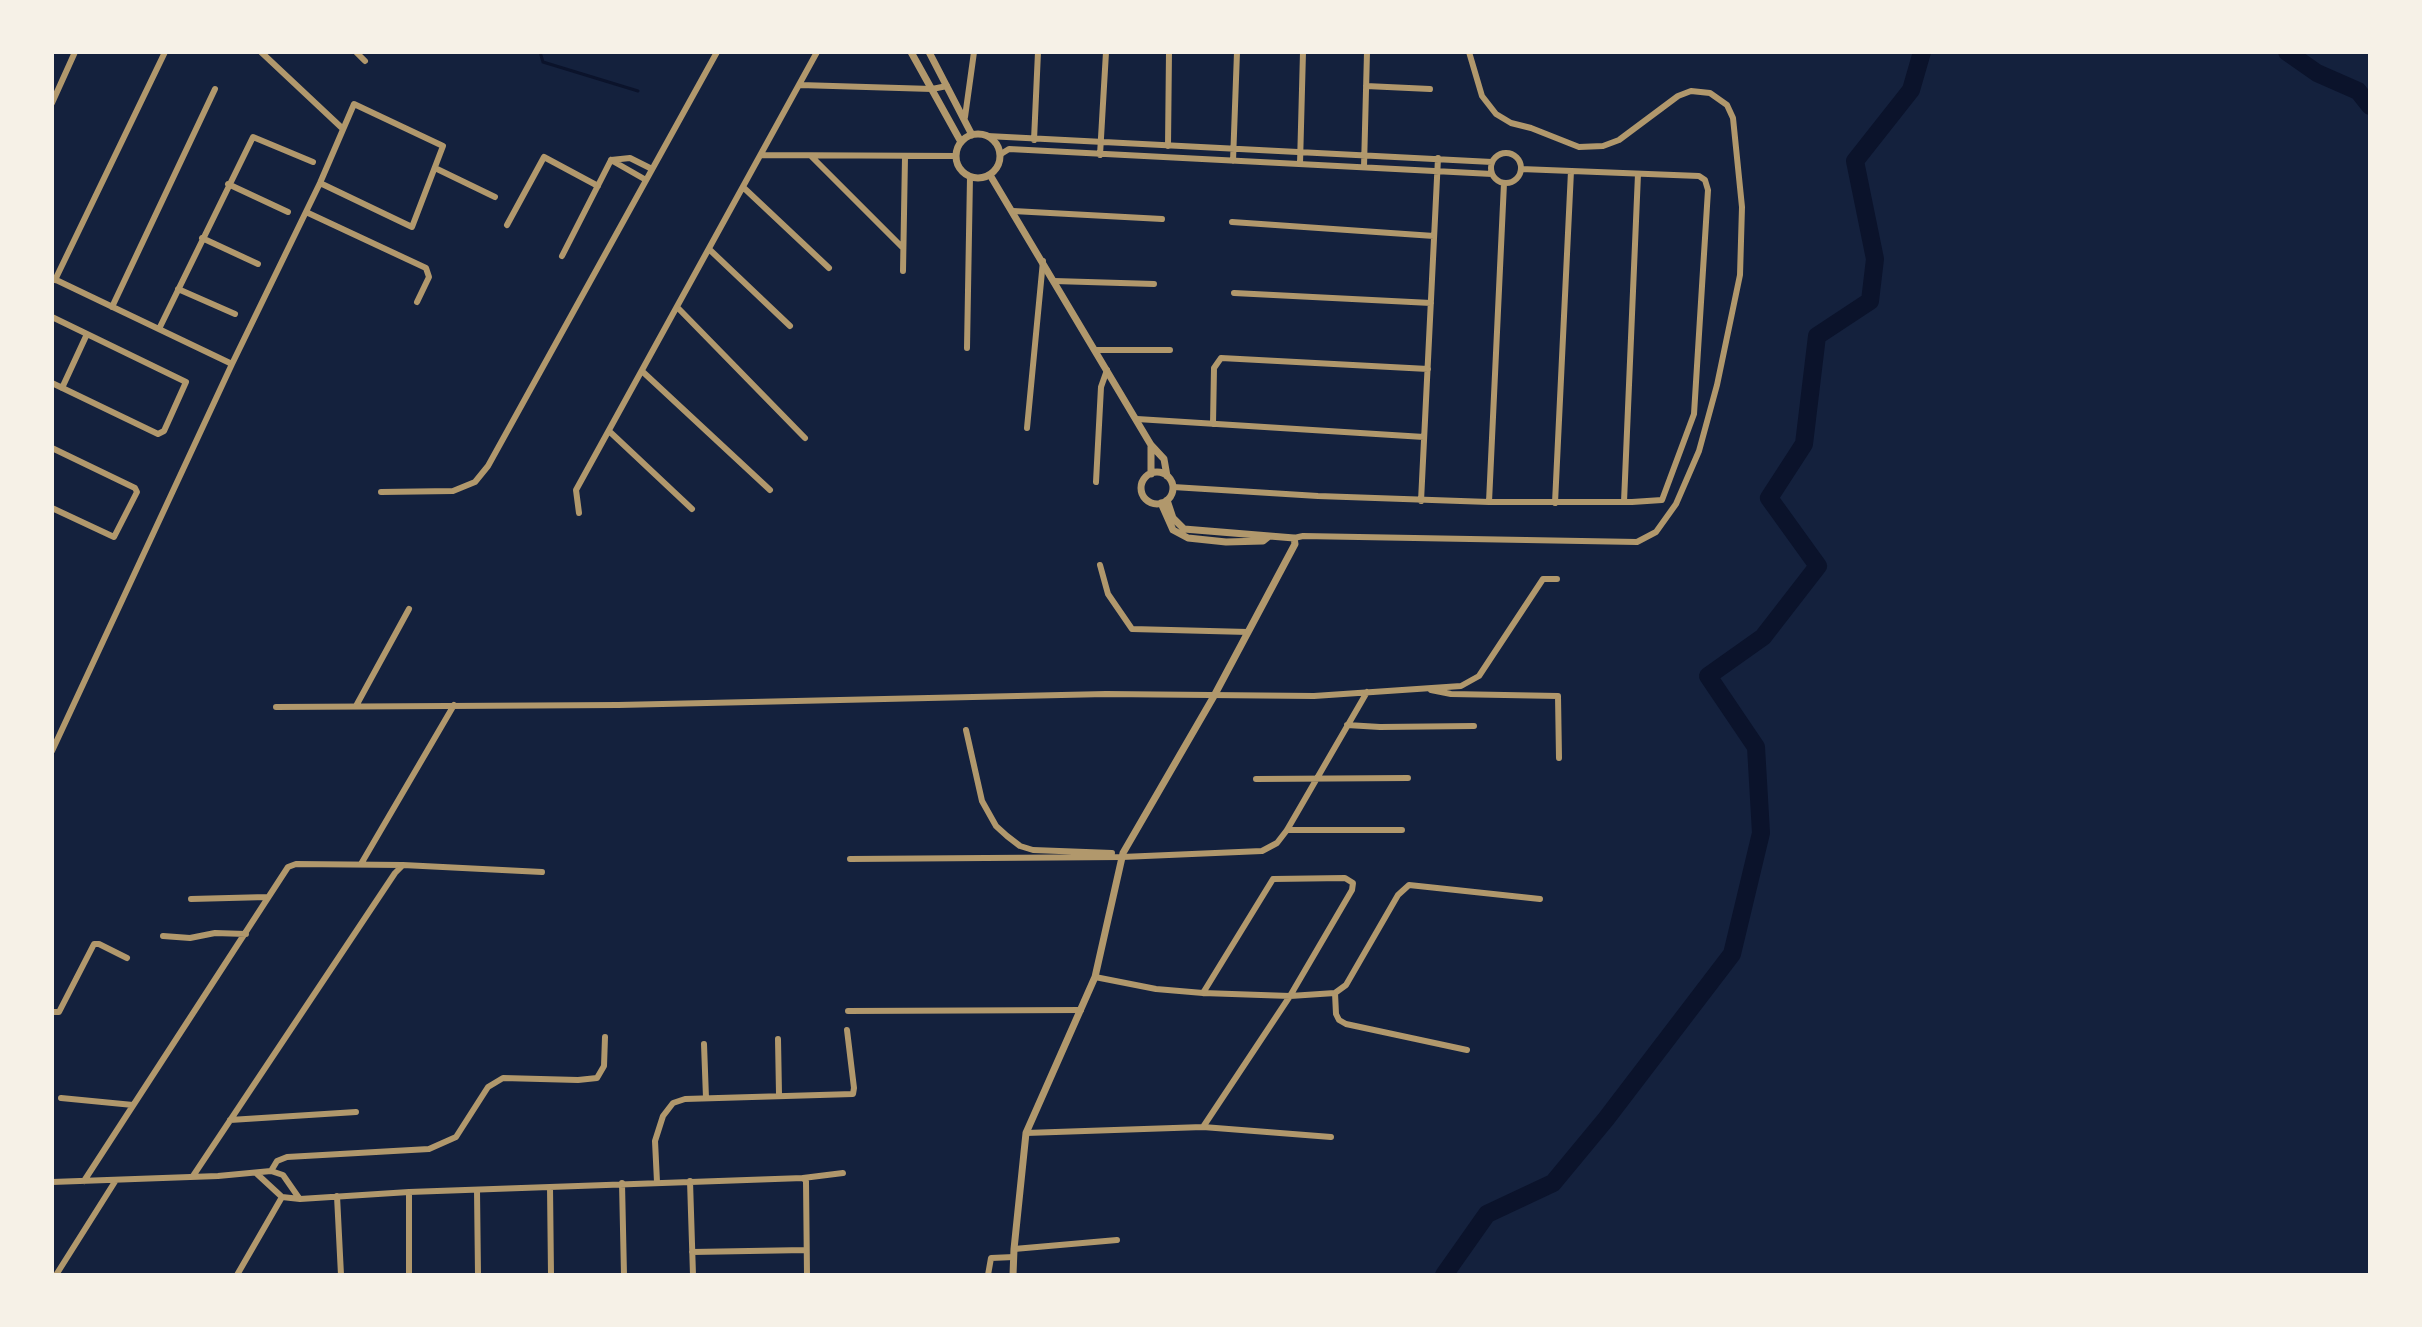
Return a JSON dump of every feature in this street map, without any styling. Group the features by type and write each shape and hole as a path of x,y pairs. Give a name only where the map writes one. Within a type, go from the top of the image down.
{"street":[{"path":"53,101 75,52"},
{"path":"165,52 54,279 232,364"},
{"path":"261,52 343,129"},
{"path":"356,52 365,61"},
{"path":"381,492 453,491 475,482 488,466 717,52"},
{"path":"579,513 576,490 817,52"},
{"path":"911,52 961,142"},
{"path":"929,52 972,135"},
{"path":"965,117 974,52"},
{"path":"1034,152 1038,52"},
{"path":"1100,155 1106,52"},
{"path":"1167,158 1169,52"},
{"path":"1233,161 1237,52"},
{"path":"1300,164 1303,52"},
{"path":"1364,167 1367,52"},
{"path":"1173,487 1164,502 1173,530 1226,538 1303,536 1642,541 1656,532 1676,504 1699,451 1717,385 1741,261 1742,207 1733,118 1727,105 1710,93 1691,91 1678,96 1619,140 1603,146 1579,147 1511,123 1496,114 1482,96 1469,52"},
{"path":"800,85 932,89 947,86"},
{"path":"1366,86 1430,89"},
{"path":"112,307 215,89"},
{"path":"52,751 320,183 354,104 441,144 443,148 412,227 320,183"},
{"path":"987,136 996,143 1001,154 998,166 990,175 977,179 970,177 960,169 956,156 961,142 972,135 1492,162"},
{"path":"159,329 253,137 313,162"},
{"path":"1001,154 1009,149 1437,170 1492,174 1504,183"},
{"path":"1492,174 1492,162 1498,155 1507,153 1516,157 1521,169 1517,178 1504,183"},
{"path":"762,155 956,156"},
{"path":"811,156 903,248"},
{"path":"507,225 544,157 598,186"},
{"path":"903,271 905,157"},
{"path":"611,160 630,158 652,169"},
{"path":"1421,501 1438,158"},
{"path":"611,160 646,180"},
{"path":"562,256 611,160"},
{"path":"435,168 495,197"},
{"path":"1173,487 1421,501 1555,503 1662,500 1694,414 1708,190 1705,180 1699,176 1521,169"},
{"path":"1555,503 1571,171"},
{"path":"1624,502 1638,174"},
{"path":"990,175 1151,445 1164,459 1173,487"},
{"path":"967,348 970,177"},
{"path":"1489,502 1504,183"},
{"path":"228,184 288,212"},
{"path":"744,188 829,268"},
{"path":"1013,211 1162,219"},
{"path":"306,212 426,268 429,277 417,302"},
{"path":"1232,222 1434,236"},
{"path":"202,238 258,264"},
{"path":"710,250 790,326"},
{"path":"1027,428 1043,261"},
{"path":"1054,281 1154,284"},
{"path":"178,289 235,314"},
{"path":"1234,293 1431,303"},
{"path":"678,308 805,438"},
{"path":"52,317 186,382 164,431 158,434 52,383"},
{"path":"62,388 87,334"},
{"path":"1095,350 1170,350"},
{"path":"1213,424 1214,368 1221,358 1428,369"},
{"path":"1096,482 1101,387 1107,370"},
{"path":"643,372 770,490"},
{"path":"1137,419 1424,437"},
{"path":"609,431 692,509"},
{"path":"1151,445 1151,474 1142,486 1143,495 1151,502 1164,502"},
{"path":"52,448 135,488 137,492 114,537 52,508"},
{"path":"1151,474 1159,472 1167,476"},
{"path":"1013,1275 1026,1133 1095,977 1123,855 1214,696 1295,544 1294,538"},
{"path":"1100,565 1108,594 1132,629 1248,632"},
{"path":"276,707 618,705 1106,694 1314,696 1461,686 1479,676 1543,579 1557,579"},
{"path":"356,706 409,609"},
{"path":"1420,688 1451,694 1558,696 1559,758"},
{"path":"850,859 1262,851 1277,843 1287,830 1367,692"},
{"path":"361,864 454,705"},
{"path":"1347,725 1474,726"},
{"path":"966,730 982,801 996,826 1007,836 1020,846 1033,850 1123,855"},
{"path":"1256,779 1408,778"},
{"path":"1287,830 1402,830"},
{"path":"84,1181 288,867 296,864 361,864 542,872"},
{"path":"193,1176 403,865"},
{"path":"1203,993 1273,879 1345,878 1353,883 1352,890 1290,996 1203,1127"},
{"path":"1095,977 1156,989 1203,993 1290,996 1335,993 1346,985 1398,895 1409,885 1540,899"},
{"path":"191,899 267,897"},
{"path":"163,936 190,938 215,933 246,934"},
{"path":"52,1012 59,1012 94,944 127,958"},
{"path":"1335,993 1336,1014 1346,1024 1467,1050"},
{"path":"848,1011 1081,1010"},
{"path":"657,1182 655,1141 663,1116 673,1103 685,1099 779,1094 853,1094 847,1030"},
{"path":"271,1171 278,1160 287,1157 429,1149 456,1137 488,1087 503,1078 597,1078 604,1066 605,1037"},
{"path":"778,1039 779,1094"},
{"path":"704,1044 706,1098"},
{"path":"61,1098 133,1105"},
{"path":"230,1120 356,1112"},
{"path":"1026,1133 1203,1127 1331,1137"},
{"path":"52,1182 271,1171 283,1175 300,1199"},
{"path":"256,1173 282,1197 300,1199 622,1183 804,1179 843,1173"},
{"path":"804,1179 807,1275"},
{"path":"56,1275 116,1180"},
{"path":"690,1181 693,1275"},
{"path":"622,1183 624,1275"},
{"path":"550,1187 551,1275"},
{"path":"477,1190 478,1275"},
{"path":"409,1192 409,1275"},
{"path":"337,1196 341,1275"},
{"path":"237,1275 282,1197"},
{"path":"988,1275 991,1258 1117,1240"},
{"path":"692,1252 806,1250"}],"waterway":[{"path":"540,52 543,62 638,91"},
{"path":"1444,1275 1487,1214 1553,1183 1732,954 1761,833 1756,747 1708,676 1763,637 1818,566 1769,498 1804,444 1817,336 1870,301 1875,259 1855,161 1911,90 1922,52"},
{"path":"2287,52 2317,73 2358,91 2370,106"}]}
